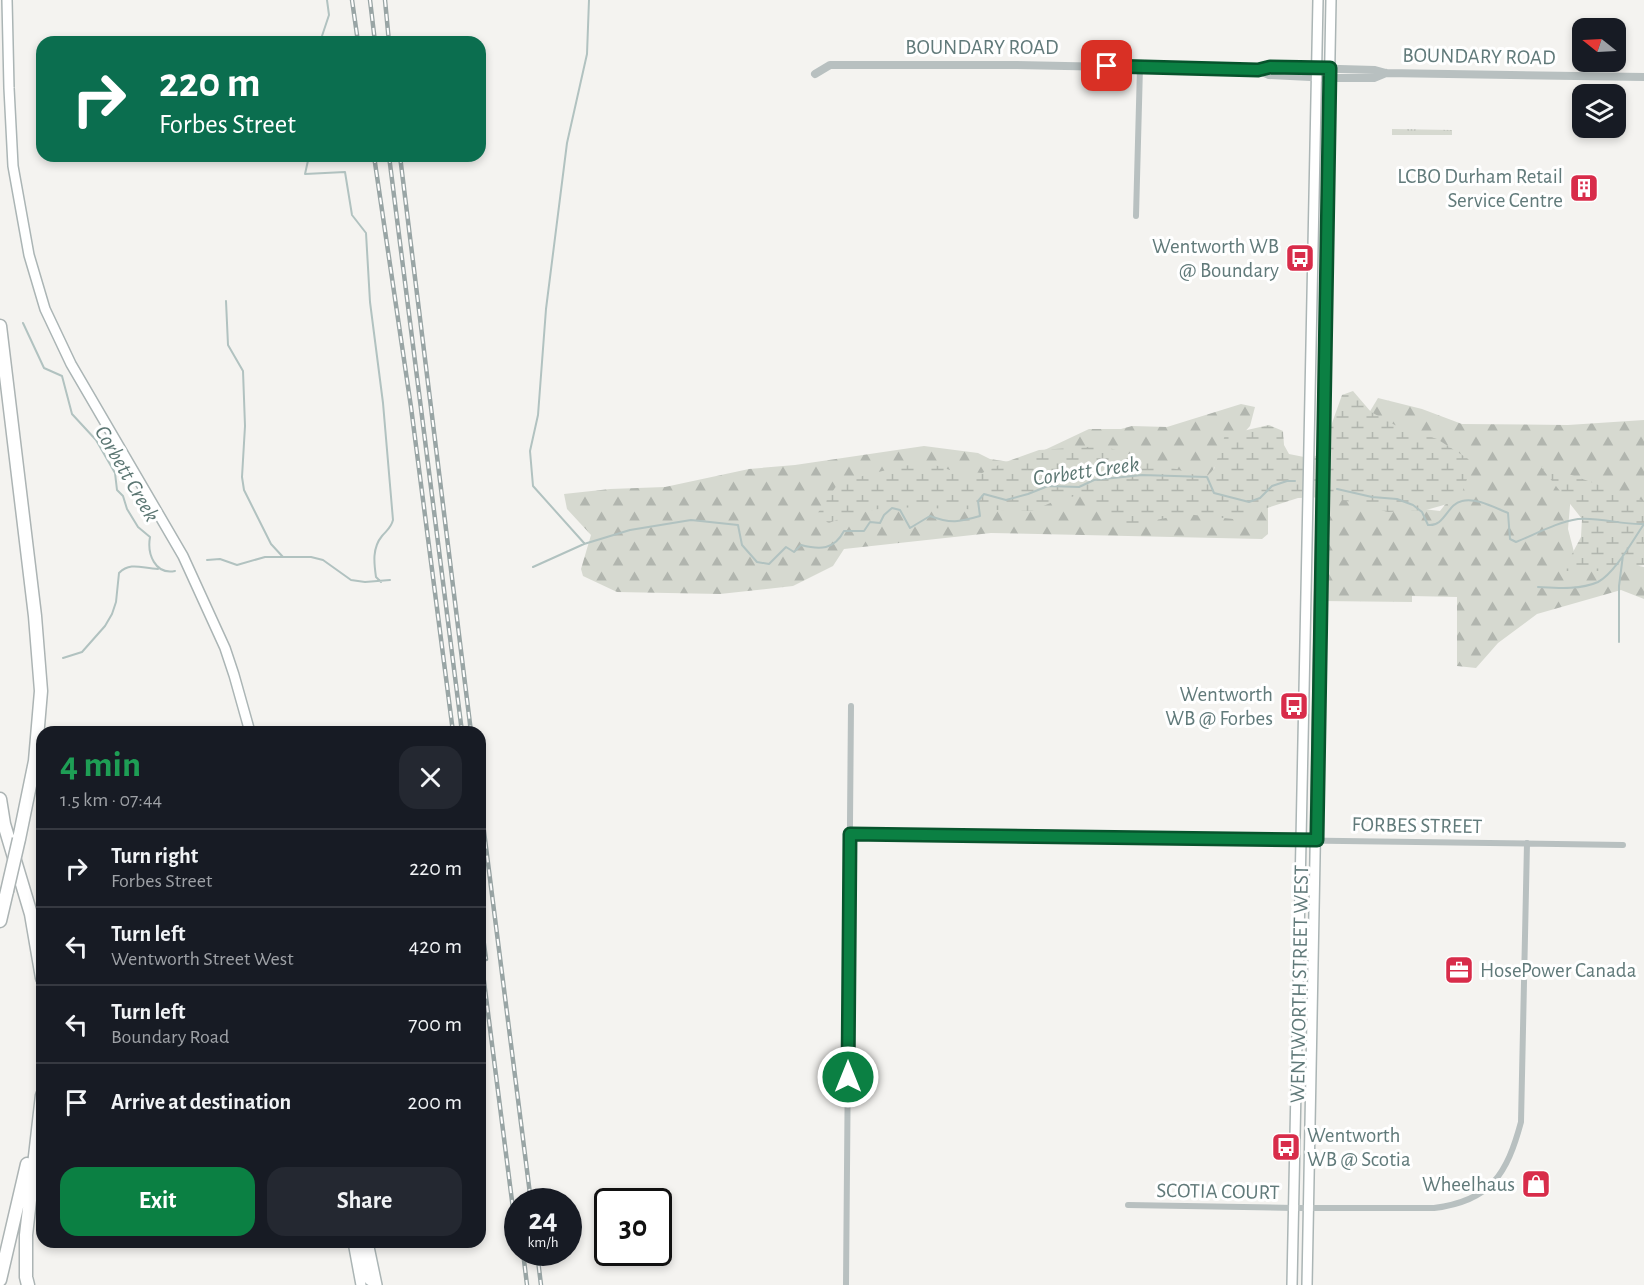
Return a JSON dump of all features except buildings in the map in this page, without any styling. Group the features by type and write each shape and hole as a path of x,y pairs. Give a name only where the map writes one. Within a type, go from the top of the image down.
{"highway":[{"path":"0,326 35,616 41,691 38,726"},
{"path":"0,921 36,749"},
{"path":"0,799 4,824 31,914 36,943"},
{"path":"0,1280 36,1123"},
{"path":"28,1285 26,1235 36,1146"}],"main road":[{"path":"8,0 9,88 15,188 29,255 45,309 71,364 183,556 225,648 248,726"},
{"name":"WENTWORTH STREET WEST","path":"1292,1285 1318,0"},
{"name":"WENTWORTH STREET WEST","path":"1307,1285 1331,0"},
{"path":"354,1248 361,1285"},
{"path":"361,1248 369,1280 377,1285"},
{"path":"369,1248 377,1285"}],"street":[{"name":"BOUNDARY ROAD","path":"815,75 830,65 1023,65 1258,70 1270,67 1317,73 1375,70 1386,73 1644,77"},
{"path":"1136,216 1140,67"},
{"path":"846,1285 851,706"},
{"name":"FORBES STREET","path":"850,834 1623,844"},
{"name":"SCOTIA COURT","path":"1128,1205 1294,1209 1434,1208 1451,1206 1472,1199 1492,1184 1513,1151 1521,1122 1527,843"}],"green space":[{"path":"1392,129 1452,130 1452,135 1392,135"},
{"path":"1353,391 1371,412 1395,425 1437,439 1473,462 1462,493 1451,503 1426,510 1388,512 1331,497 1298,498 1233,519 1185,514 1132,525 1122,524 1101,505 1079,495 1055,501 1032,511 888,507 849,515 829,523 815,517 839,482 902,466 929,463 950,470 982,473 1039,450 1103,446 1205,478 1214,469 1225,435 1269,425 1283,431 1284,445 1289,454 1309,458 1321,454 1342,395"},
{"path":"1378,398 1422,409 1462,424 1568,425 1644,420 1644,510 1571,494 1568,529 1574,552 1644,567 1644,599 1621,590 1537,614 1498,643 1476,668 1457,666 1457,597 1412,596 1412,602 1321,601 1324,458 1406,507 1440,511 1454,493 1363,423"},
{"path":"1241,404 1255,407 1250,426 1217,463 1200,492 1268,508 1268,534 1262,539 991,533 844,549 833,566 793,586 720,594 617,592 583,576 581,569 591,535 567,509 564,494 610,489 665,487 749,469 795,465 924,446 978,453 990,459 1017,463 1089,429 1121,429 1132,426 1167,427"},
{"path":"1541,467 1549,467 1644,501 1644,565 1600,571 1563,571 1581,537 1582,519"}],"waterway":[{"path":"322,36 329,15 327,0"},
{"path":"584,543 533,486 530,451 538,415 546,309 567,143 587,54 589,0"},
{"path":"308,162 305,174 345,172 352,215 366,233 370,302 383,403 393,520 375,551 376,577 381,582"},
{"path":"226,301 228,345 243,371 245,426 242,477 244,490 271,544 283,557"},
{"name":"Corbett Creek","path":"23,323 44,368 62,376 72,414 96,440 115,473 117,490 123,496 127,509 138,527 150,537 149,544 154,562 162,570 175,571"},
{"name":"Corbett Creek","path":"533,567 584,544 630,530 691,520 738,525 742,545 757,562 769,564 786,547 794,552 801,545 814,548 826,547 836,542 844,531 864,531 870,522 880,523 884,515 892,508 900,510 910,528 930,516 955,521 980,516 978,501 984,494 1006,500 1048,486 1079,487 1094,480 1142,475 1207,477 1214,493 1249,502 1260,498 1272,486 1295,481"},
{"name":"Corbett Creek","path":"1337,489 1372,497 1397,499 1413,505 1422,512 1428,525 1438,523 1457,503 1467,500 1479,502 1508,513 1510,539 1516,542 1554,525 1578,519 1644,524"},
{"path":"1538,587 1576,587 1598,582 1617,564 1644,524"},
{"path":"1619,642 1619,586 1623,555"},
{"name":"Corbett Creek","path":"207,560 220,559 237,565 265,557 311,557 323,560 351,580 365,582 390,580"},
{"path":"63,658 82,652 105,626 116,602 119,573 133,566 158,569"}],"railway":[{"path":"352,0 357,36"},
{"path":"370,0 374,36"},
{"path":"385,0 388,36"},
{"path":"375,162 411,407 452,726"},
{"path":"390,162 461,726"},
{"path":"401,162 470,726"},
{"path":"486,847 529,1188"},
{"path":"486,997 510,1188"},
{"path":"525,1266 527,1285"},
{"path":"539,1266 541,1285"}],"place":[{"name":"LCBO Durham Retail Service Centre","path":"1584,188"},
{"name":"Wentworth WB @ Boundary","path":"1300,258"},
{"name":"Wentworth WB @ Forbes","path":"1294,706"},
{"name":"HosePower Canada","path":"1459,970"},
{"name":"Wentworth WB @ Scotia","path":"1286,1147"},
{"name":"Wheelhaus","path":"1536,1184"}],"route":[{"path":"848,1077 850,834 1317,840 1330,68 1270,67 1258,70 1107,66"}]}
